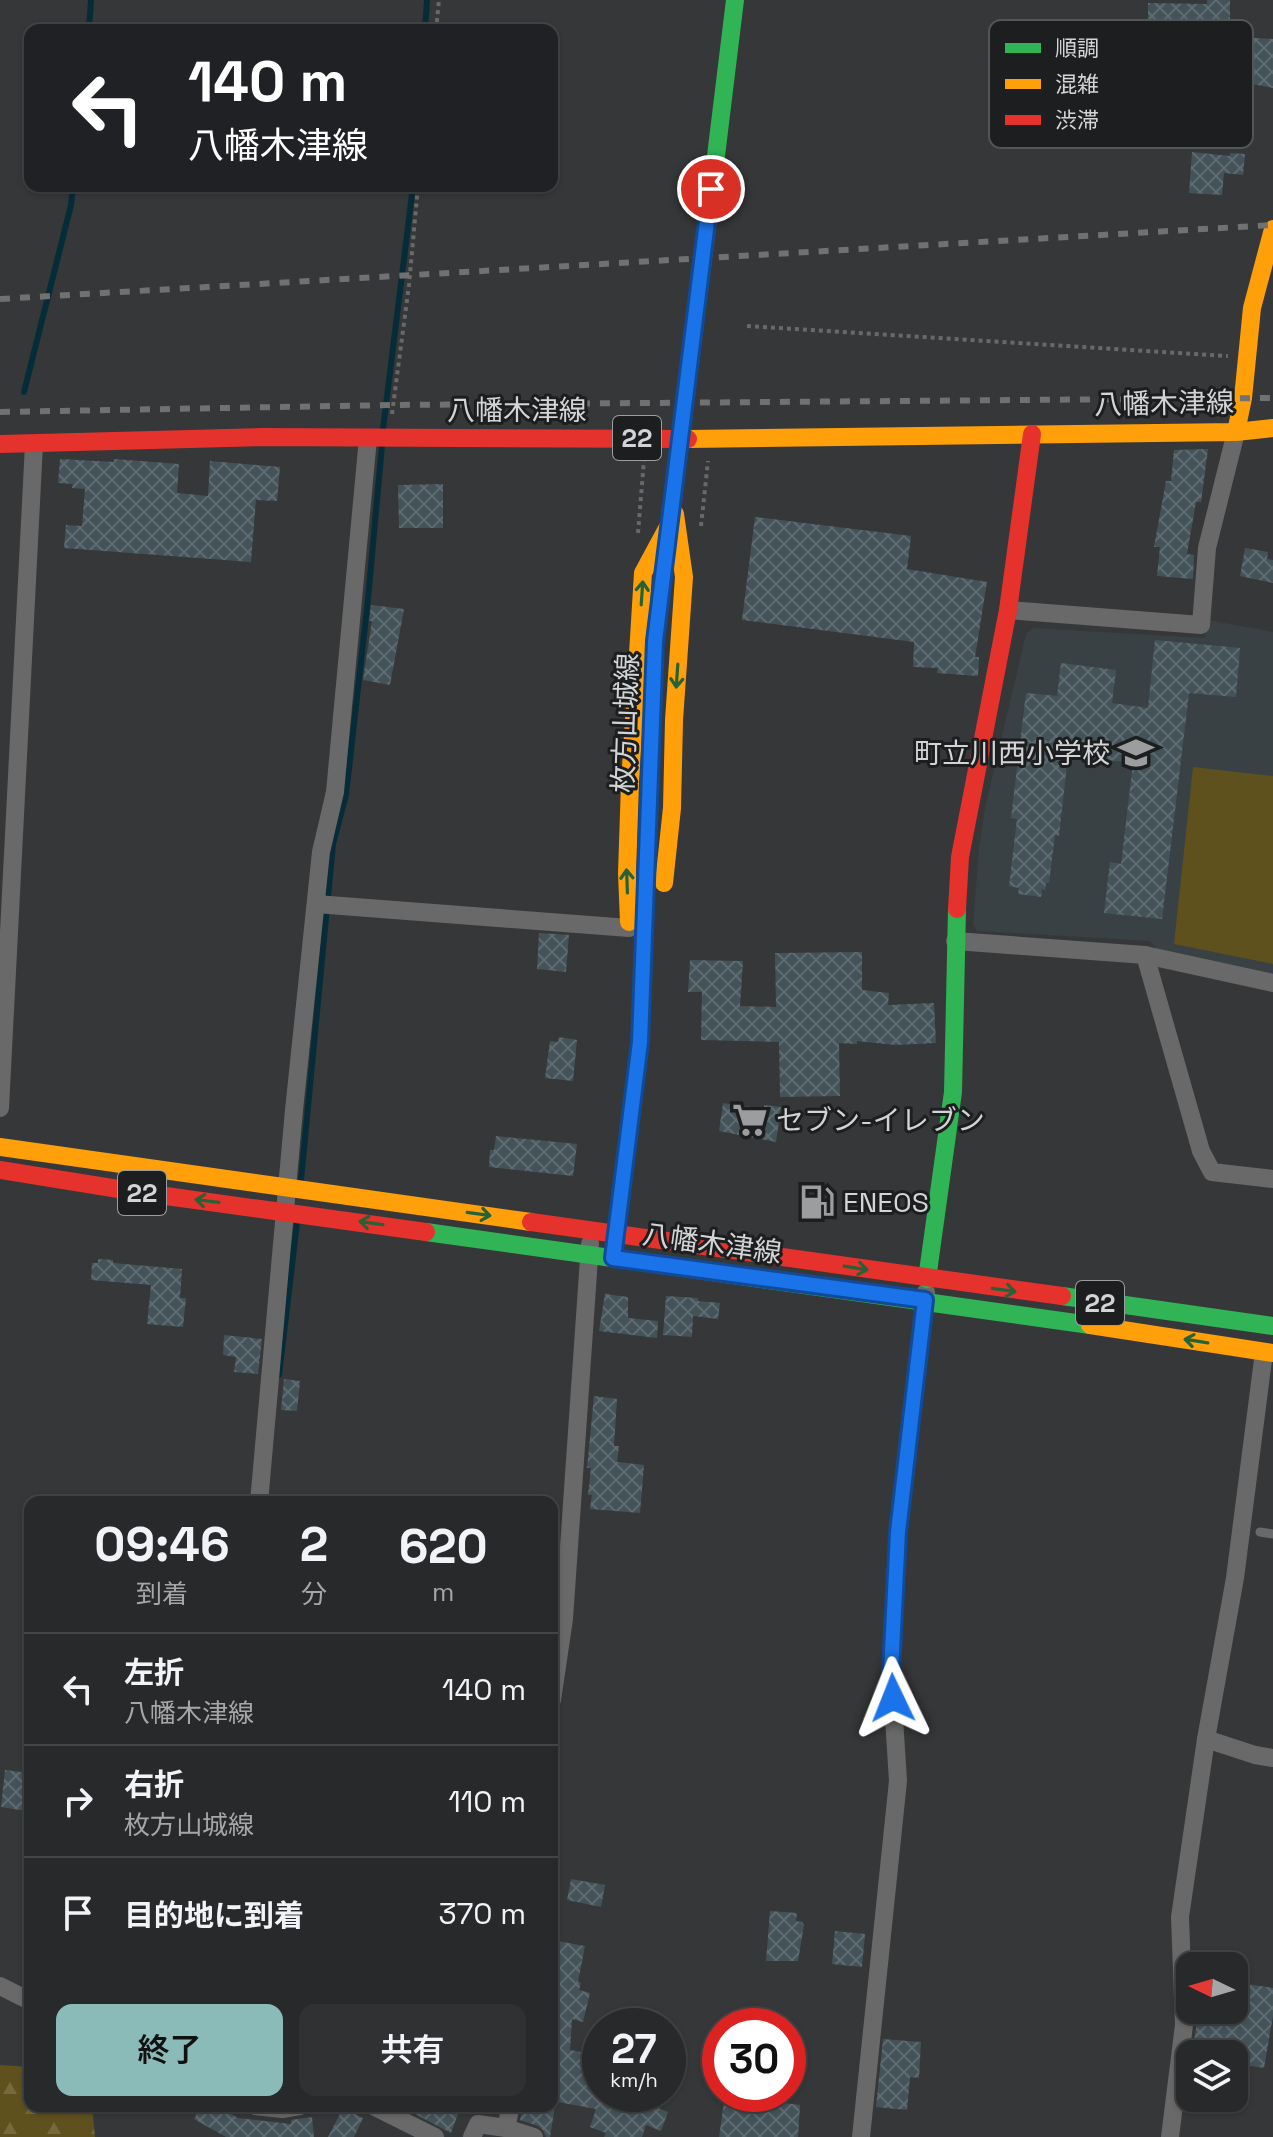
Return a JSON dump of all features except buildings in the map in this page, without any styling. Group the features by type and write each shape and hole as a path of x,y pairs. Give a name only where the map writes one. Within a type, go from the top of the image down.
{"main road":[{"name":"枚方山城線","path":"613,1258 640,1042 655,641 735,0"},
{"path":"1236,432 1243,398 1252,308 1273,229"},
{"name":"八幡木津線","path":"0,444 262,437 683,439 1236,432 1273,428"},
{"path":"927,1279 953,1092 956,899 965,821 1008,610 1032,434"},
{"path":"640,1042 658,945 672,808 674,720 684,577 675,515 683,439"},
{"path":"640,1042 627,873 643,573 675,515"},
{"name":"八幡木津線","path":"0,1147 927,1279 1272,1322"},
{"name":"八幡木津線","path":"0,1170 137,1192 925,1300 1268,1352"}],"street":[{"path":"1008,610 1201,625 1207,548 1236,432"},
{"path":"260,1496 286,1187 321,852 335,792 368,438"},
{"path":"0,1108 34,444"},
{"path":"316,904 629,928"},
{"path":"955,941 1145,955 1273,983"},
{"path":"1145,955 1201,1151 1212,1172 1273,1179"},
{"path":"558,1660 564,1619 591,1230"},
{"path":"861,2137 898,1781 891,1671 898,1532 927,1279"},
{"path":"1170,2137 1184,2025 1180,1917 1268,1352"},
{"path":"1206,1739 1273,1758"},
{"path":"0,1986 24,1998"},
{"path":"385,2112 435,2137"},
{"path":"506,2128 510,2112"},
{"path":"472,2137 478,2124 506,2128 534,2137"}],"lane":[{"path":"1260,1532 1273,1534"}],"path":[{"path":"437,24 439,0"},
{"path":"393,405 417,192"},
{"path":"747,326 1231,356 1247,360"},
{"path":"645,458 636,533 645,534"},
{"path":"692,528 701,530 708,461"}],"shaded area":[{"name":"町立川西小学校","path":"1208,620 1273,632 1273,979 1163,956 1150,941 977,931 973,925 985,808 1026,634 1033,628 1205,638"}],"green space":[{"path":"1193,767 1273,776 1273,964 1174,944"},
{"path":"0,2065 24,2067 24,2112 93,2112 95,2137 0,2137"}],"waterway":[{"path":"89,24 91,0"},
{"path":"425,24 427,0"},
{"path":"24,392 72,192"},
{"path":"383,429 412,192"},
{"path":"301,1180 333,844 346,795 382,445"},
{"path":"279,1375 297,1223"}],"railway":[{"path":"0,299 1273,225"},
{"path":"0,412 393,405 1273,398"}],"traffic: fast":[{"path":"715,164 735,0"},
{"path":"927,1279 953,1092 957,909"},
{"path":"426,1232 1090,1325"},
{"path":"1062,1296 1273,1326"}],"traffic: slow":[{"path":"1236,432 1243,398 1252,308 1273,229"},
{"path":"688,439 1236,432 1273,428"},
{"path":"664,883 672,808 674,720 684,577 675,514"},
{"path":"629,922 630,783 643,573 670,523"},
{"path":"0,1147 531,1222"},
{"path":"1090,1325 1273,1353"}],"traffic: jam":[{"path":"655,641 715,164"},
{"path":"957,909 960,857 1008,610 1032,434"},
{"path":"0,444 262,437 688,439"},
{"path":"614,1249 640,1042 655,641"},
{"path":"0,1170 426,1232"},
{"path":"531,1222 1062,1296"}],"place":[{"name":"町立川西小学校","path":"1136,753"},
{"name":"セブン-イレブン","path":"750,1120"},
{"name":"ENEOS","path":"817,1202"}],"route":[{"path":"711,189 655,641 640,1042 613,1258 925,1300 898,1532 891,1671 893,1698"}]}
